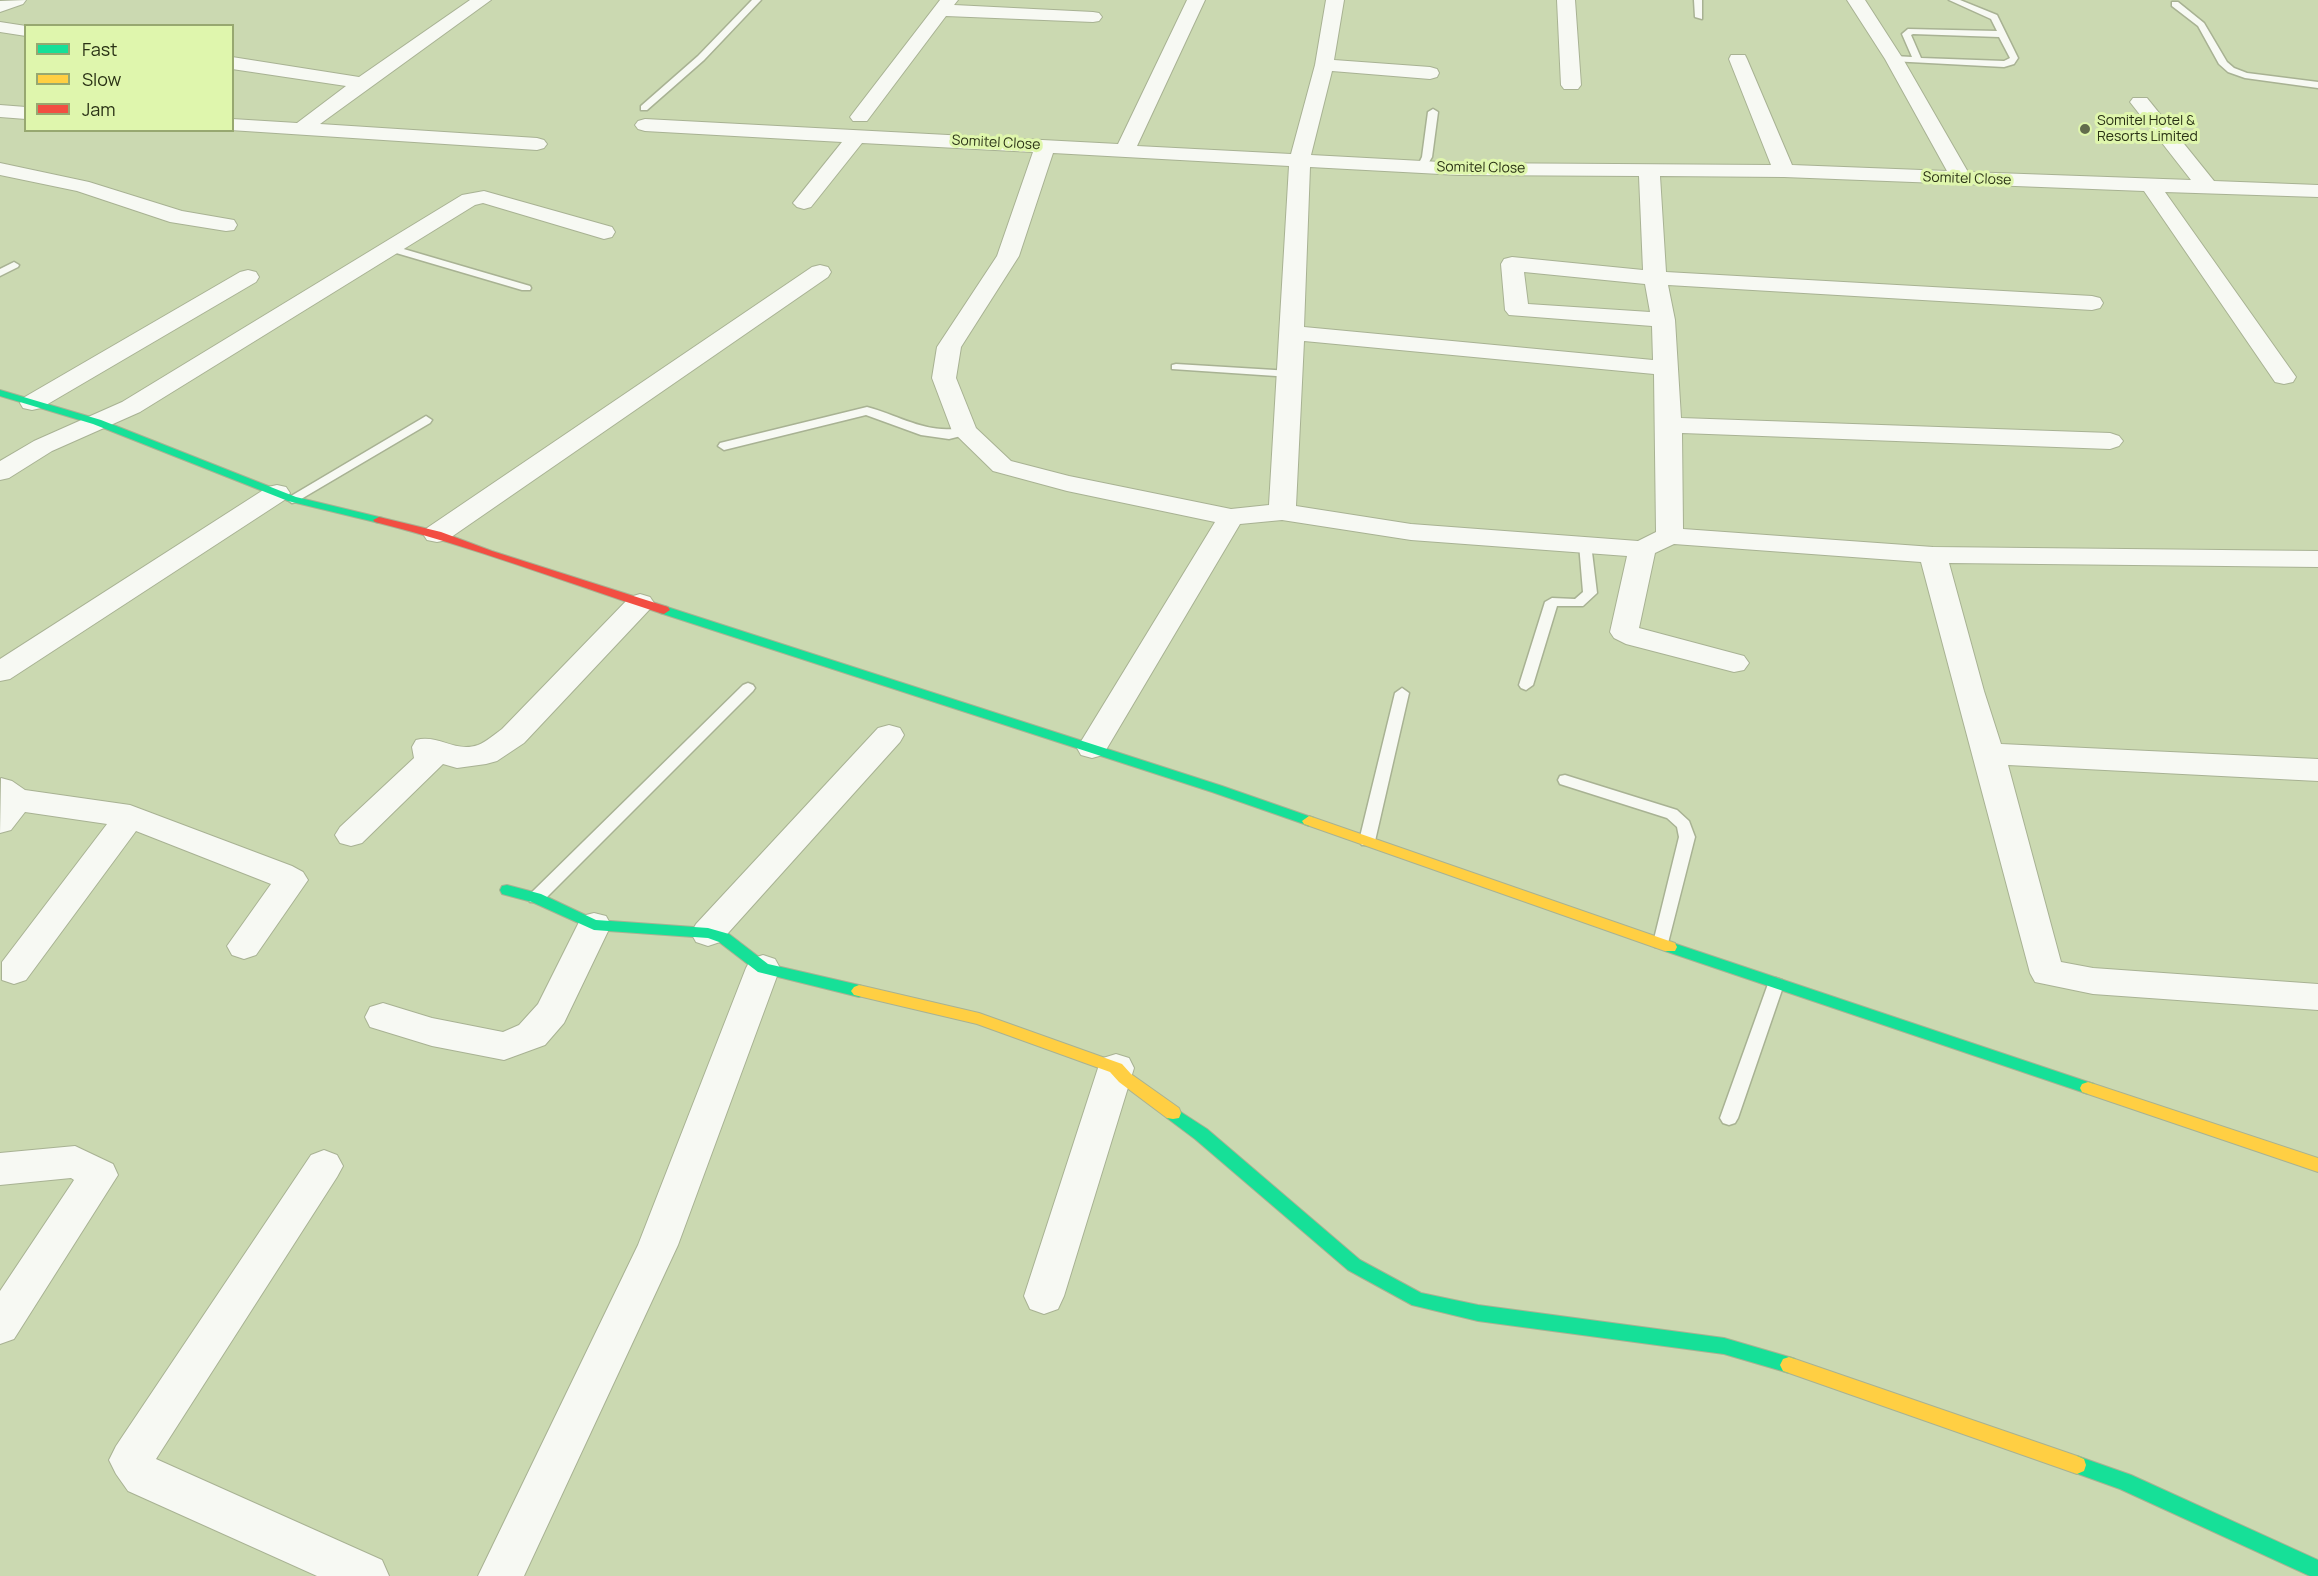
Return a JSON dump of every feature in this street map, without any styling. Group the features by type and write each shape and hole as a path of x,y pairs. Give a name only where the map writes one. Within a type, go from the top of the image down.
{"street":[{"path":"0,7 17,0"},
{"path":"1125,150 1196,0"},
{"path":"1282,512 1291,374 1300,159 1324,65 1335,0"},
{"path":"1566,0 1570,85"},
{"path":"1856,0 1894,59 1962,179"},
{"path":"451,2 477,3"},
{"path":"302,129 338,100 477,3"},
{"path":"804,203 945,5 1093,17"},
{"path":"0,27 24,31"},
{"path":"1738,59 1784,171"},
{"path":"234,63 364,83"},
{"path":"1324,65 1430,74"},
{"path":"2140,102 2208,186"},
{"path":"0,111 24,113"},
{"name":"Somitel Close","path":"644,116 859,126 1046,145 1422,167 1649,172 1784,171 2208,186 2314,195"},
{"path":"234,125 537,144"},
{"path":"1046,145 1008,256 949,347 944,378 965,431 1002,466 1067,483 1231,517 1282,512 1411,532 1642,549 1670,536 1933,555 2318,559"},
{"path":"0,169 82,186 178,217 226,225"},
{"path":"1649,172 1655,278 1663,320 1669,425 1670,536"},
{"path":"2150,185 2284,376"},
{"path":"0,472 43,446 131,406 469,199 484,197 604,232"},
{"path":"1663,320 1517,310 1512,264 1655,278 2092,303"},
{"path":"437,534 820,272"},
{"path":"32,403 248,277"},
{"path":"1293,333 1665,368"},
{"path":"0,393 97,422 285,496 437,534 640,603 1092,748 1776,984 2318,1165"},
{"path":"1669,425 2110,441"},
{"path":"0,672 285,496"},
{"path":"1092,748 1231,517"},
{"path":"1642,549 1624,632 1636,638 1734,663"},
{"path":"1933,555 2047,973 2093,981 2318,997"},
{"path":"351,835 430,761 427,747 458,758 486,754 513,736 640,603"},
{"path":"708,933 889,735"},
{"path":"1989,754 2318,771"},
{"path":"6,804 130,816 291,880 244,946"},
{"path":"14,971 130,816"},
{"path":"507,890 536,898 594,926 708,933 724,938 763,968 980,1019 1116,1068 1125,1078 1202,1134 1354,1265 1418,1300 1478,1313 1724,1346 1807,1371 2124,1481 2318,1570"},
{"path":"383,1017 432,1032 504,1046 532,1035 551,1013 594,926"},
{"path":"501,1576 658,1245 763,968"},
{"path":"1044,1296 1116,1068"},
{"path":"0,1168 75,1162 99,1175 0,1326"},
{"path":"324,1166 131,1460 143,1476 282,1536 366,1576"}],"lane":[{"path":"644,116 757,0"},
{"path":"1698,0 1699,17"},
{"path":"1894,59 2004,64 2011,62 2014,58 1994,17 1953,0"},
{"path":"2175,4 2201,25 2223,64 2231,69 2245,75 2318,85"},
{"path":"1918,60 1906,34 1911,31 2002,34"},
{"path":"1422,167 1427,157 1433,112"},
{"path":"390,248 526,288"},
{"path":"0,273 14,265"},
{"path":"1176,367 1291,374"},
{"path":"724,446 867,411 921,431 949,435 965,431"},
{"path":"285,496 426,420"},
{"path":"1526,685 1552,602 1578,603 1590,593 1585,544"},
{"path":"536,898 748,688"},
{"path":"1367,841 1402,693"},
{"path":"1565,780 1672,814 1684,825 1687,837 1661,943"},
{"path":"1729,1118 1776,984"}],"traffic: fast":[{"path":"0,393 97,422 292,499 379,520"},
{"path":"664,610 1217,789 1309,821"},
{"path":"507,890 536,898 594,925 708,933 724,938 763,968 859,991"},
{"path":"1670,947 2088,1088"},
{"path":"1173,1113 1201,1134 1354,1265 1418,1300 1478,1313 1724,1346 1789,1365"},
{"path":"2077,1465 2124,1481 2318,1570"}],"traffic: slow":[{"path":"1309,821 1670,947"},
{"path":"859,991 979,1019 1116,1068 1125,1078 1173,1113"},
{"path":"2088,1088 2318,1165"},
{"path":"1789,1365 2077,1465"}],"traffic: jam":[{"path":"379,520 437,534 488,553 664,610"}],"place":[{"name":"Somitel Hotel & Resorts Limited","path":"2085,129"}]}
